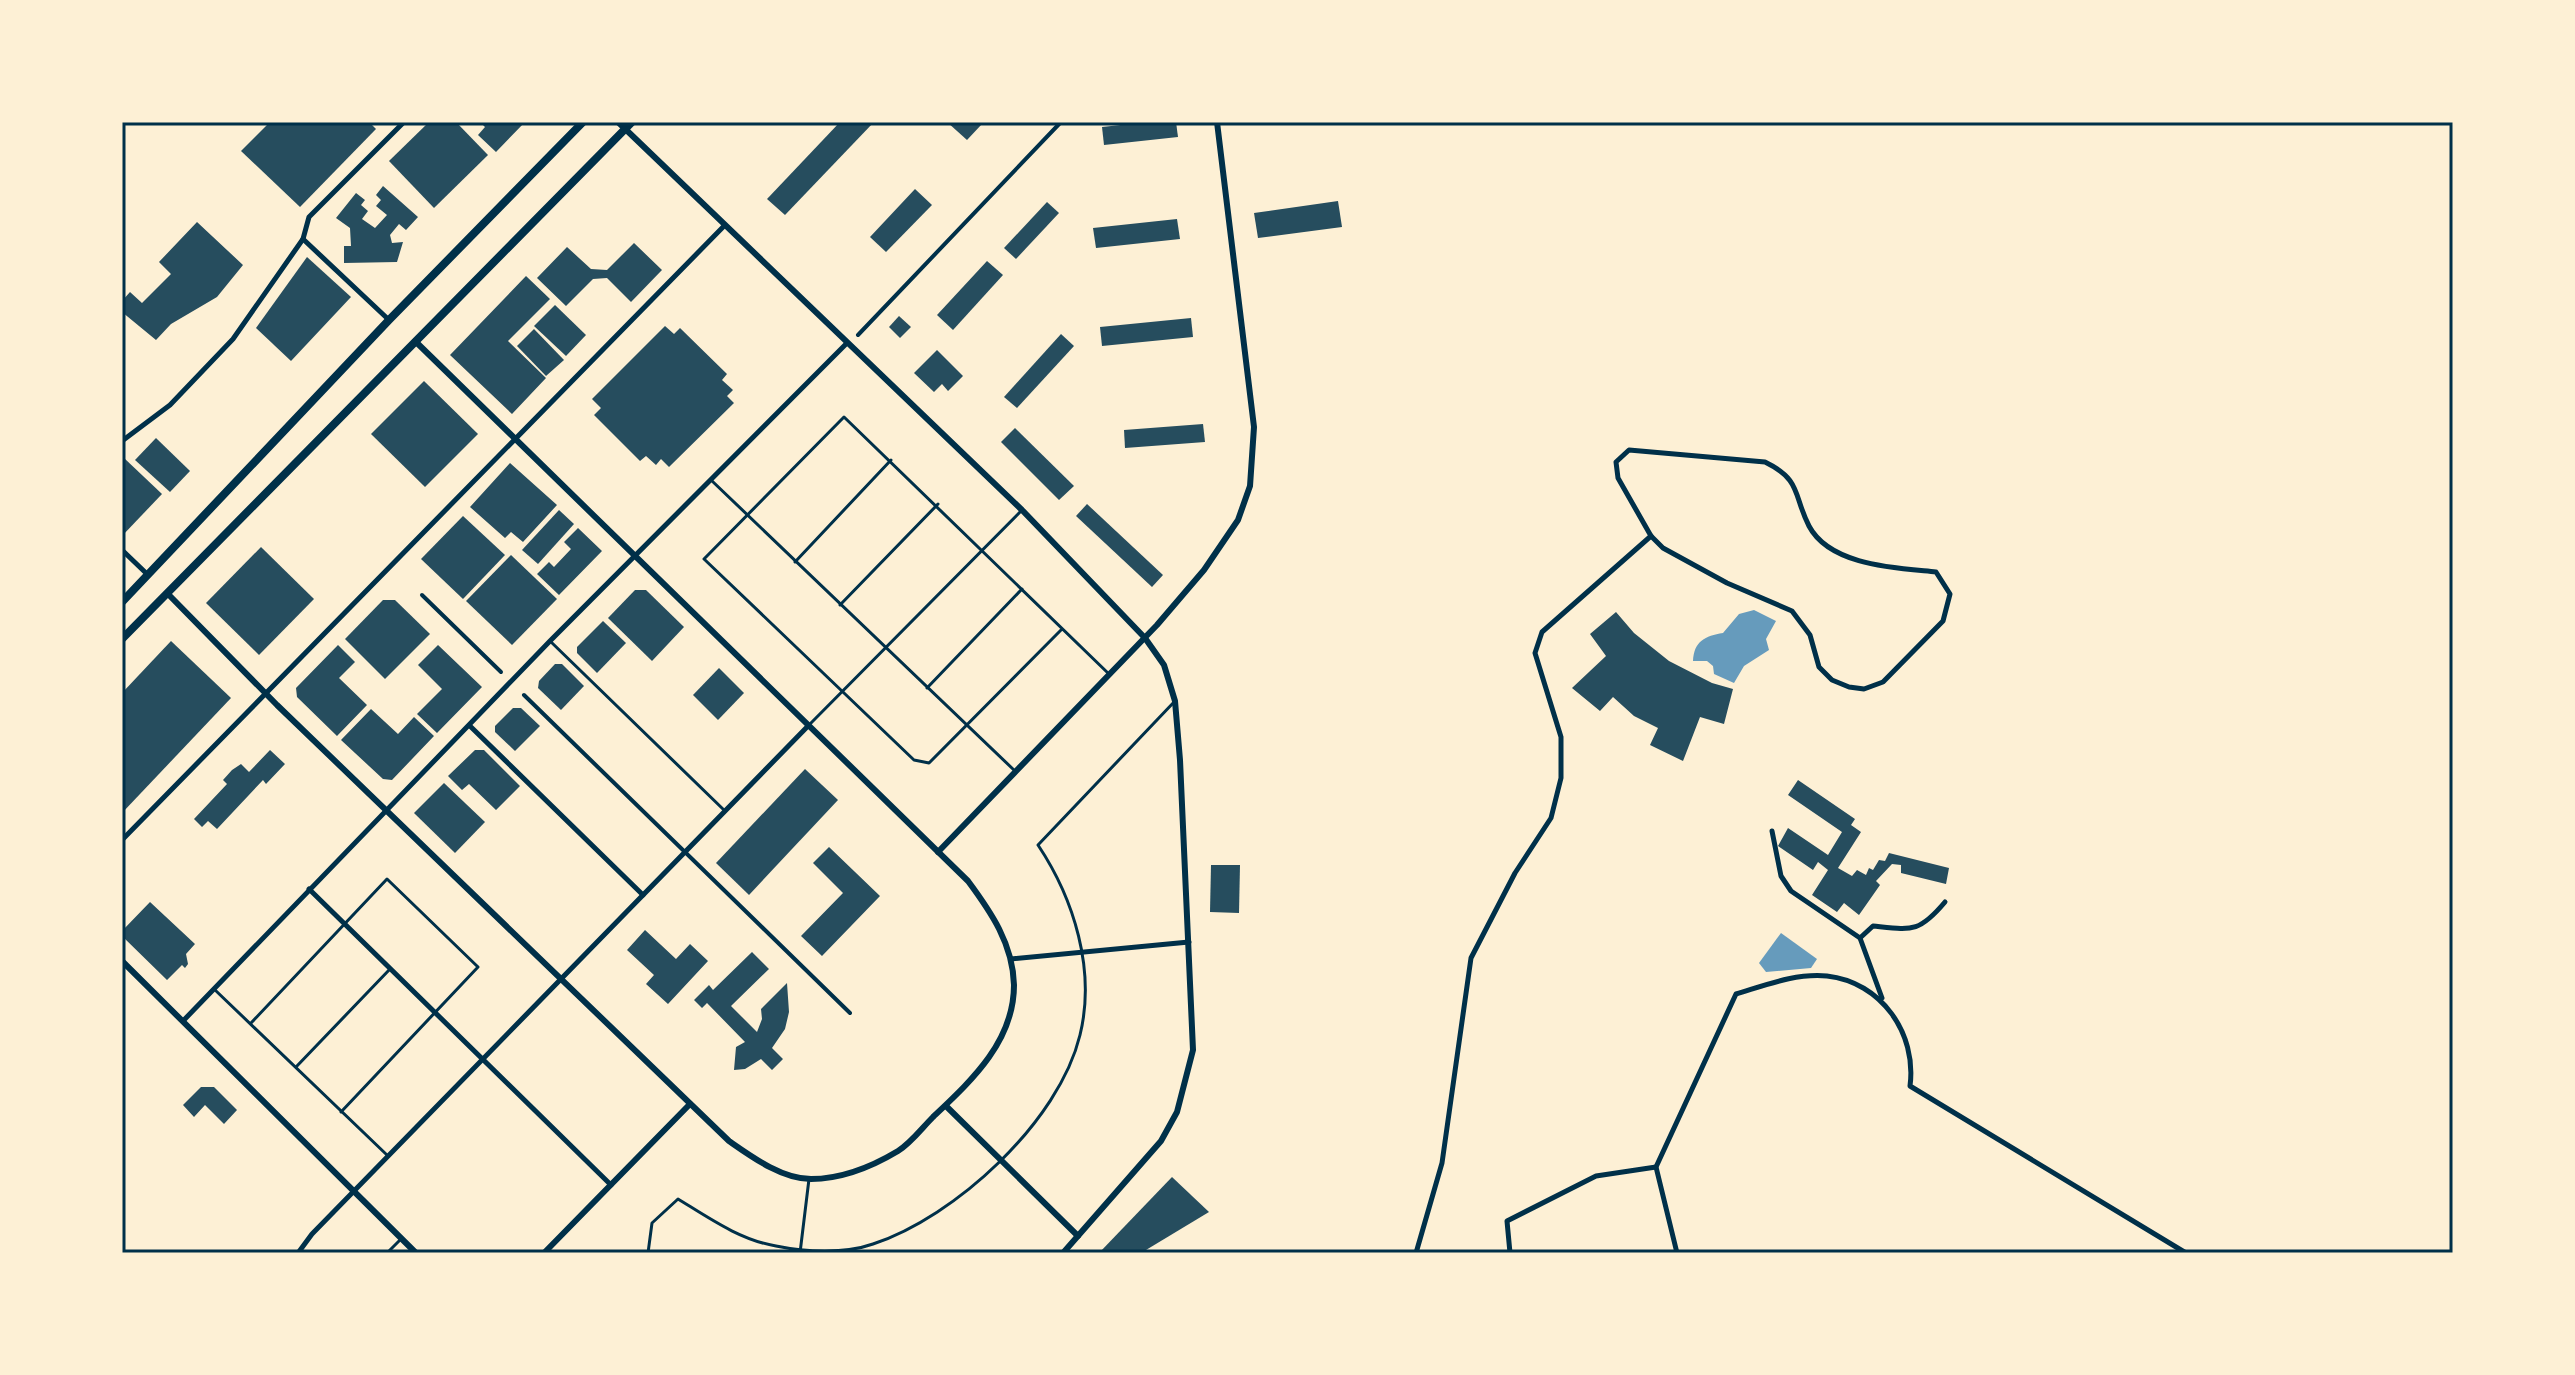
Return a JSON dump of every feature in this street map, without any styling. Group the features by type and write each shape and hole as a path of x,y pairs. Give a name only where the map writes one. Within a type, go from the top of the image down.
{"main road":[{"path":"122,602 389,320 583,122"},
{"path":"122,639 169,595 625,124"}],"street":[{"path":"122,441 170,405 233,339 303,239 309,217 404,122"},
{"path":"858,335 1061,122"},
{"path":"938,852 1017,774 1145,638 1212,557 1238,520 1250,486 1254,427 1217,122"},
{"path":"625,124 724,226 1022,510 1145,638 1164,665 1175,701 1191,942 1193,1050 1177,1112 1144,1164 1063,1253"},
{"path":"122,840 724,226"},
{"path":"303,239 389,320"},
{"path":"169,595 690,1104 729,1141 766,1166 809,1179 853,1172 900,1150 980,1071 1005,1034 1014,988 1011,959 992,914 968,881 415,341"},
{"path":"183,1021 471,727 550,641 846,344"},
{"path":"1629,450 1765,462 1793,481 1810,528 1827,547 1882,565 1936,572 1950,594 1943,621 1883,682 1864,689 1849,687 1832,680 1819,667 1810,635 1792,611 1727,583 1663,548 1651,536 1618,478 1616,462 1629,450"},
{"path":"1416,1253 1442,1163 1471,958 1515,873 1551,818 1561,778 1561,737 1535,653 1542,632 1651,536"},
{"path":"122,550 148,575"},
{"path":"422,595 501,672"},
{"path":"524,695 850,1013"},
{"path":"298,1253 312,1234 808,726"},
{"path":"471,727 643,895"},
{"path":"1772,831 1781,876 1791,891 1860,938 1882,999 1897,1021 1907,1044 1913,1065 1910,1086 2186,1253"},
{"path":"309,889 611,1185"},
{"path":"1860,938 1873,926 1910,930 1926,924 1945,902"},
{"path":"1011,959 1191,942"},
{"path":"122,961 416,1253"},
{"path":"1677,1253 1656,1167 1736,994 1792,977 1827,976 1882,999"},
{"path":"544,1253 690,1104"},
{"path":"946,1106 1078,1236"},
{"path":"1510,1253 1507,1221 1596,1176 1656,1167"}],"lane":[{"path":"1062,629 929,763 914,760 844,689 704,559 844,417 938,504 1110,675"},
{"path":"795,562 891,460"},
{"path":"711,480 1017,774"},
{"path":"840,605 938,504"},
{"path":"808,726 1022,510"},
{"path":"927,688 1022,589"},
{"path":"550,641 725,811"},
{"path":"648,1253 652,1223 678,1199 745,1237 776,1246 801,1251 870,1245 898,1234 952,1203 1000,1160 1034,1122 1068,1068 1080,1036 1082,954 1068,900 1038,845 1175,701"},
{"path":"251,1023 387,879 478,967 341,1112"},
{"path":"296,1067 390,969"},
{"path":"214,989 389,1157"},
{"path":"801,1251 809,1179"},
{"path":"387,1253 401,1239"}],"water":[{"path":"1754,610 1776,621 1766,639 1769,650 1744,666 1734,683 1714,674 1713,666 1707,661 1693,661 1698,644 1723,633 1739,614"},
{"path":"1781,933 1817,959 1811,968 1766,972 1759,963"}],"building":[{"path":"270,122 369,122 376,129 300,207 241,151"},
{"path":"429,122 456,122 488,155 434,208 389,161"},
{"path":"480,122 525,122 496,152 478,135 485,127"},
{"path":"840,122 874,122 785,215 767,199"},
{"path":"947,122 980,122 982,124 967,140"},
{"path":"1176,122 1178,137 1104,145 1102,127"},
{"path":"383,186 418,217 406,230 399,224 390,235 392,243 403,242 397,262 344,263 344,246 351,246 350,228 336,218 356,193 365,200 361,205 368,211 362,219 375,228 387,215 376,206 381,200 376,195"},
{"path":"915,189 932,205 886,252 870,237"},
{"path":"1338,201 1342,227 1258,238 1254,213"},
{"path":"1047,202 1059,213 1016,259 1004,248"},
{"path":"1177,219 1180,239 1096,248 1093,228"},
{"path":"197,222 243,265 217,297 171,324 156,340 122,312 122,301 130,292 142,303 171,274 159,262"},
{"path":"634,243 662,270 631,302 607,278 593,279 566,306 537,278 567,247 591,269 607,270"},
{"path":"307,257 351,297 291,361 256,328"},
{"path":"987,261 1003,275 953,330 937,315"},
{"path":"526,276 550,299 508,341 546,378 512,414 450,355"},
{"path":"555,305 586,335 566,356 534,326"},
{"path":"899,316 911,327 900,338 889,327"},
{"path":"1191,318 1193,337 1102,346 1100,327"},
{"path":"665,326 674,334 680,328 727,374 722,380 733,390 727,396 734,403 669,467 661,459 656,465 646,456 640,461 594,415 601,408 592,399"},
{"path":"534,329 564,360 546,376 517,346"},
{"path":"1061,334 1074,346 1017,408 1004,397"},
{"path":"937,350 963,376 948,391 942,384 934,392 914,373"},
{"path":"424,381 478,434 425,487 371,434"},
{"path":"1203,424 1205,442 1125,448 1124,430"},
{"path":"1015,428 1074,486 1059,500 1001,442"},
{"path":"156,438 190,471 170,492 135,460"},
{"path":"124,458 162,494 122,536 122,460"},
{"path":"510,463 557,505 523,542 511,532 505,538 470,507"},
{"path":"1087,504 1163,575 1152,587 1076,516"},
{"path":"559,510 574,524 538,564 522,550"},
{"path":"463,516 505,555 463,599 421,559"},
{"path":"578,528 602,551 559,595 537,574 549,562 554,567 571,549 564,542"},
{"path":"261,547 314,599 259,655 206,603"},
{"path":"511,555 557,599 512,645 466,601"},
{"path":"635,590 646,590 684,627 652,661 608,618"},
{"path":"383,600 395,600 430,634 385,679 345,639"},
{"path":"1616,612 1634,633 1669,661 1712,683 1733,689 1724,724 1700,717 1683,761 1650,745 1658,728 1634,716 1613,697 1600,711 1572,688 1606,656 1590,634"},
{"path":"603,621 626,643 597,673 577,653 577,647"},
{"path":"171,641 231,698 122,813 122,693"},
{"path":"338,645 355,662 339,678 367,705 337,736 297,697 296,688"},
{"path":"438,645 482,687 437,733 417,714 442,689 418,665"},
{"path":"555,664 562,664 584,686 561,710 538,688 539,681"},
{"path":"719,668 744,693 718,720 693,695"},
{"path":"513,708 521,708 540,726 515,751 495,732 495,726"},
{"path":"371,709 398,734 414,717 434,736 392,780 383,779 341,740"},
{"path":"270,750 285,764 266,784 263,780 217,829 208,821 202,827 194,819 227,784 223,780 241,764 249,772"},
{"path":"475,750 484,750 520,786 496,810 469,784 462,790 448,776"},
{"path":"805,769 838,800 749,895 716,863"},
{"path":"1798,780 1855,819 1851,825 1861,832 1838,868 1852,876 1857,870 1866,875 1879,860 1885,861 1889,853 1949,868 1946,884 1901,873 1901,865 1892,864 1876,881 1880,885 1859,915 1844,903 1837,912 1812,895 1828,870 1818,862 1813,870 1778,846 1788,828 1828,855 1842,832 1788,795"},
{"path":"444,783 485,822 455,853 414,813"},
{"path":"829,847 880,896 822,956 801,936 843,893 813,863"},
{"path":"1211,865 1240,865 1239,913 1210,912"},
{"path":"150,902 195,944 186,954 188,964 185,968 182,965 167,980 122,936 122,931"},
{"path":"645,930 676,959 690,944 708,961 668,1004 646,984 654,975 627,950"},
{"path":"752,952 769,969 731,1006 757,1032 762,1019 761,1009 787,983 789,1012 785,1029 772,1048 783,1059 772,1070 761,1059 745,1069 734,1070 736,1047 745,1042 707,1003 702,1008 694,1000 709,985 713,990"},
{"path":"201,1087 214,1087 237,1110 224,1124 205,1105 194,1117 183,1105"},
{"path":"1172,1177 1209,1212 1141,1253 1099,1253"}]}
